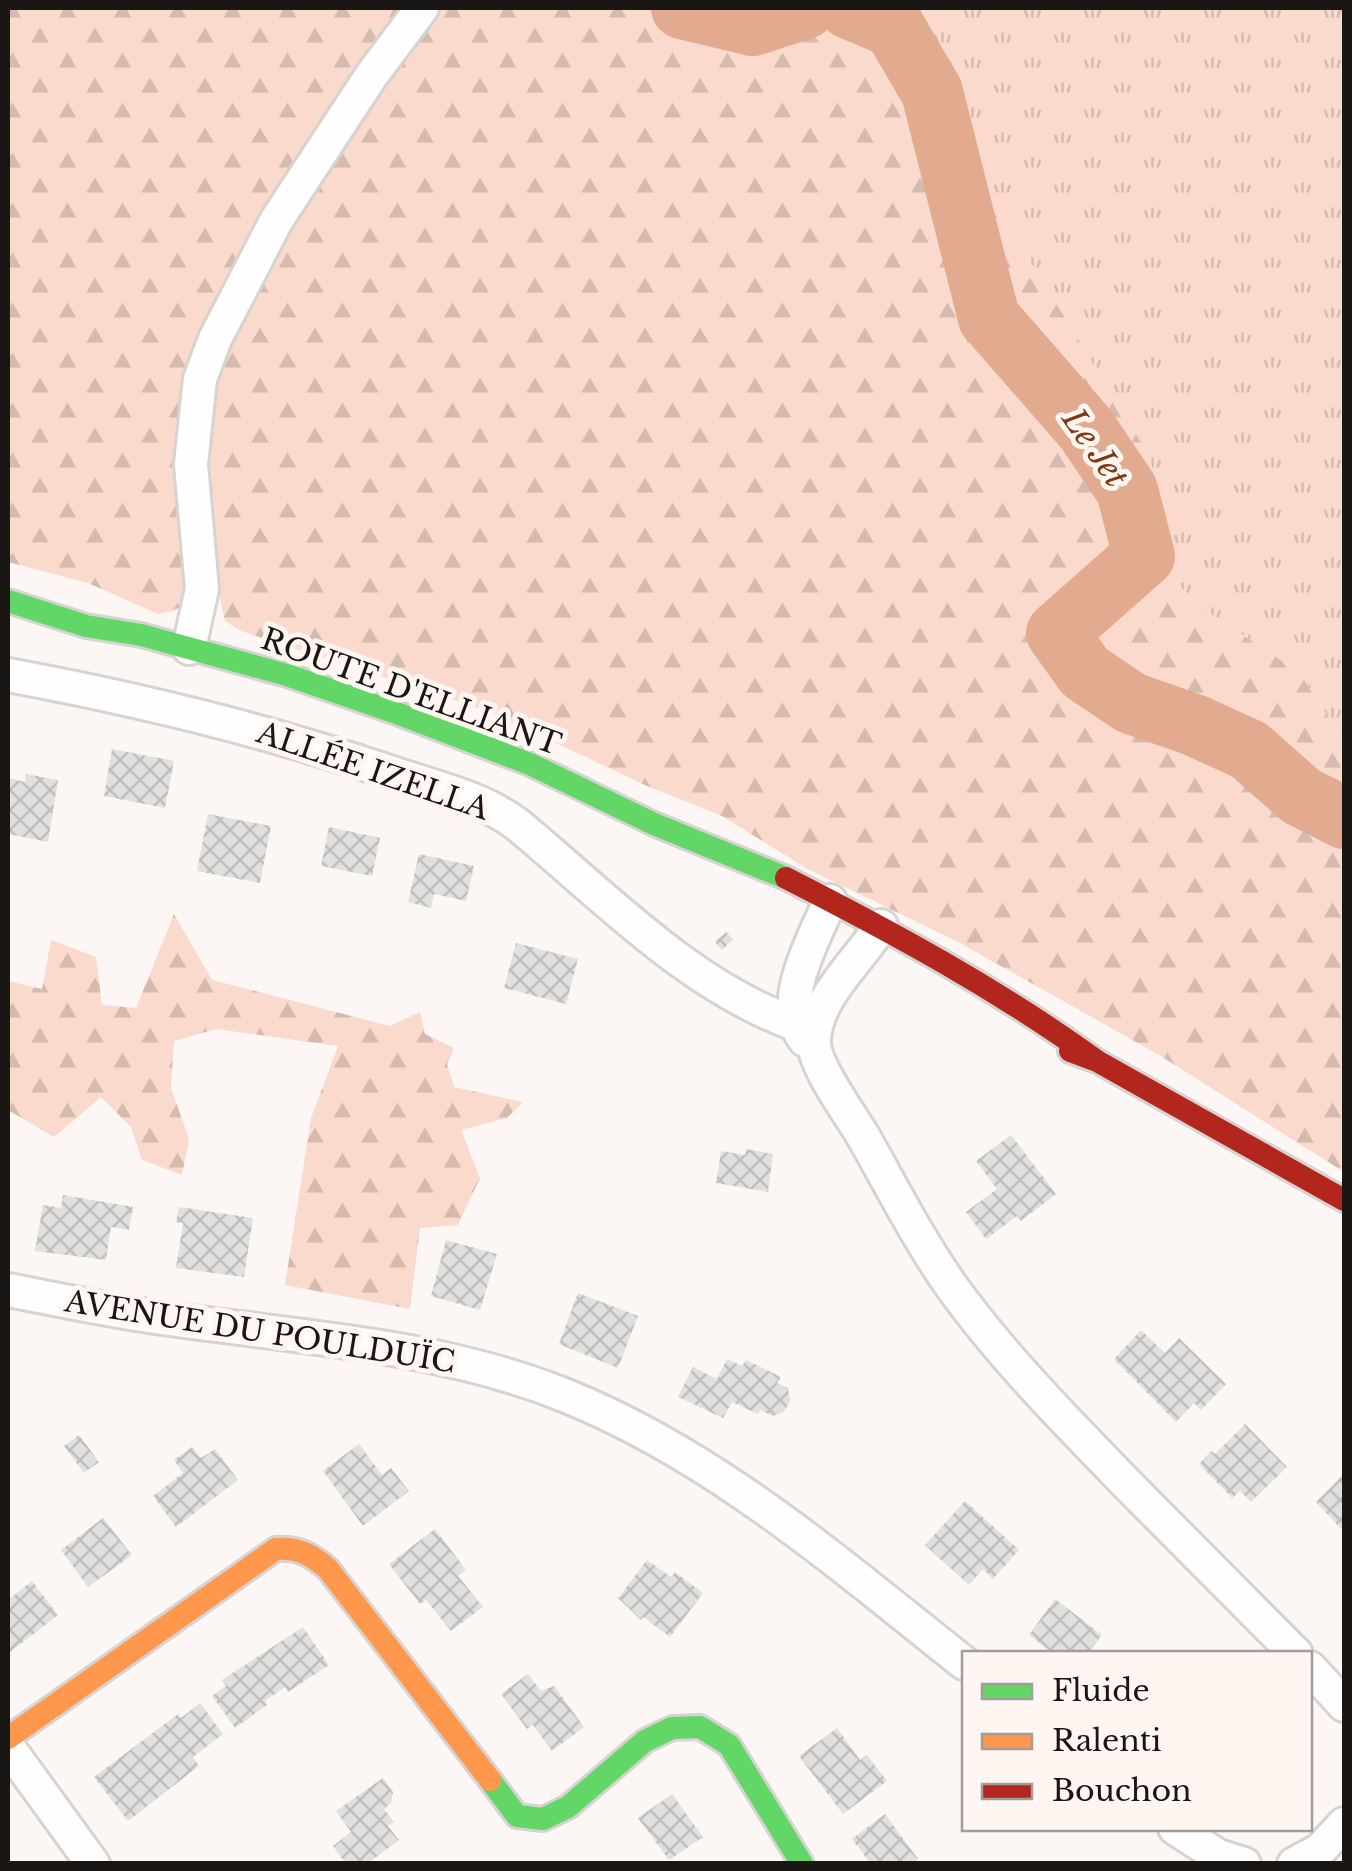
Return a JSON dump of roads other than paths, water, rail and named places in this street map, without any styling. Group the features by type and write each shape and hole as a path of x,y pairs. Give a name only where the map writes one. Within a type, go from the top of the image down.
{"street":[{"path":"189,648 202,589 191,464 200,379 215,339 276,221 371,76 422,8"},
{"name":"ROUTE D'ELLIANT","path":"8,582 78,603 141,636"},
{"name":"ROUTE D'ELLIANT","path":"8,601 86,626 141,636 286,675 555,775 654,824 764,867 845,933 1027,1010 1097,1061"},
{"name":"ALLÉE IZELLA","path":"8,674 249,728 491,808 518,825 680,961 804,1035"},
{"name":"ROUTE D'ELLIANT","path":"654,824 752,888"},
{"path":"845,933 795,993 804,1035 920,1238 996,1343 1073,1430 1293,1651"},
{"path":"804,1035 817,1021 830,991 845,933"},
{"name":"ROUTE D'ELLIANT","path":"982,1012 1097,1061 1344,1200"},
{"name":"AVENUE DU POULDUÏC","path":"8,1290 152,1316 416,1352 562,1394 650,1434 700,1464 962,1661"},
{"path":"8,1738 276,1549 287,1547 311,1555 328,1569 517,1816 529,1821 545,1820 650,1740 678,1725 696,1724 729,1745 802,1864"},
{"path":"1312,1670 1344,1704"},
{"path":"8,1747 93,1864"},
{"path":"1294,1864 1320,1850 1344,1824"},
{"path":"1180,1831 1218,1856 1244,1864"}],"waterway":[{"name":"Le Jet","path":"682,8 753,25 805,8"},
{"name":"Le Jet","path":"849,8 894,27 932,92 989,318 1086,429 1127,490 1144,556 1057,633 1085,672 1131,703 1249,750 1301,796 1344,818"}]}
